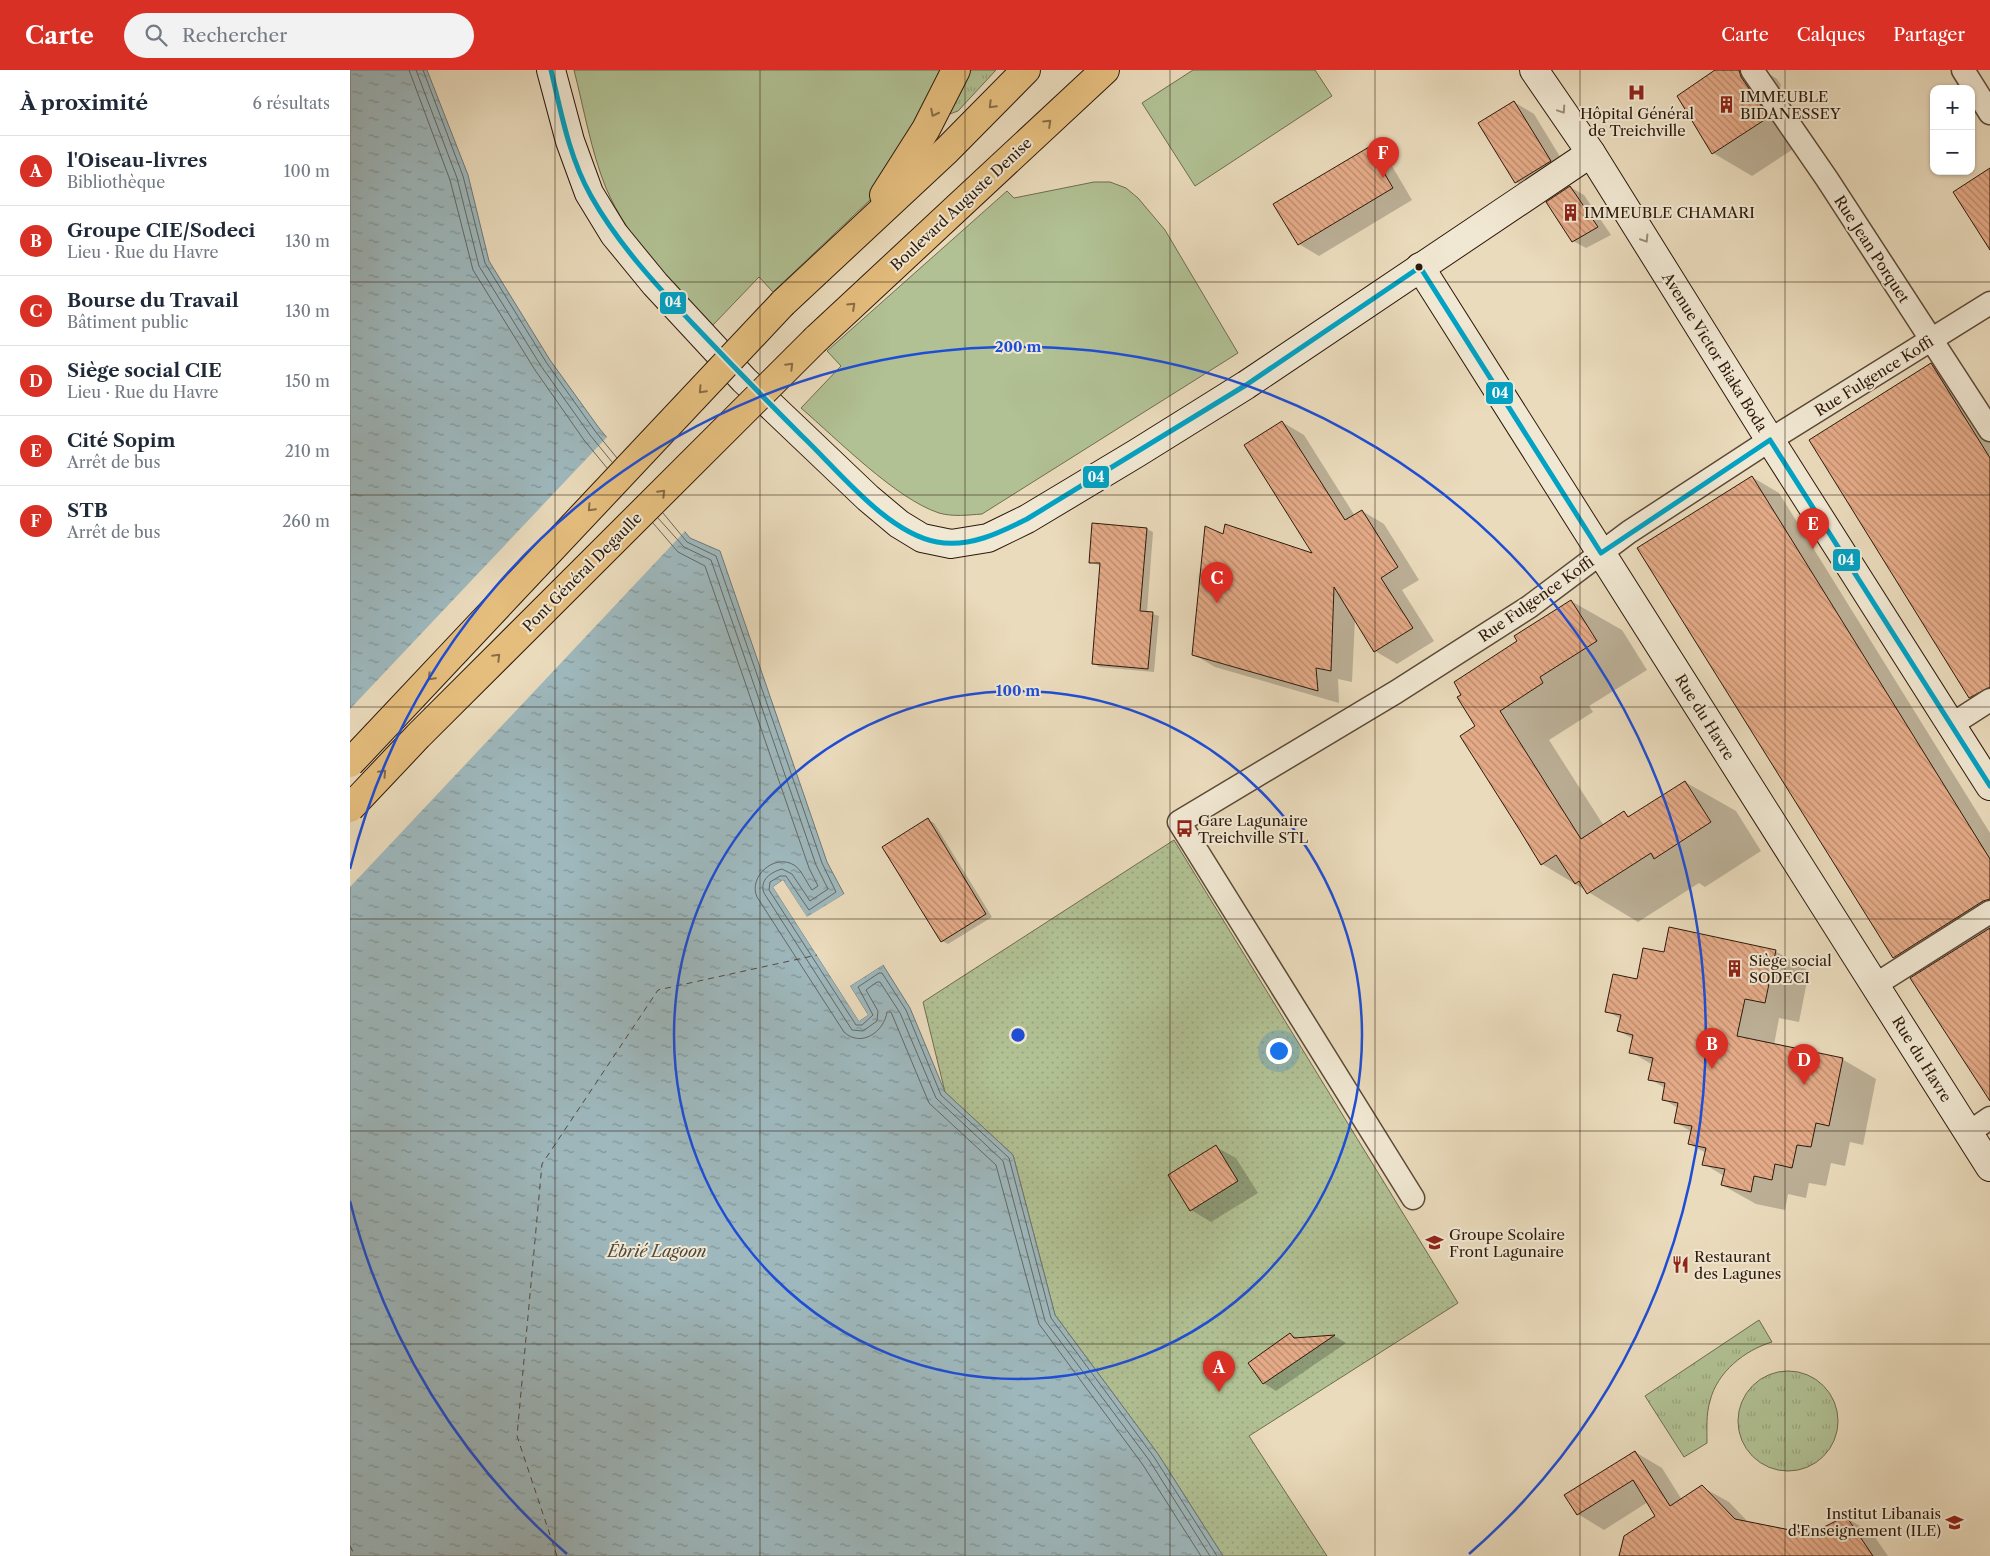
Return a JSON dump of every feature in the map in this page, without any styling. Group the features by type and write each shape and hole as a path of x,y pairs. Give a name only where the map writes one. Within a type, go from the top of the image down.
{"highway":[{"path":"861,230 926,129 956,70"},
{"path":"350,763 784,303 947,150 1026,70"},
{"name":"Boulevard Auguste Denise","path":"816,339 1105,70"},
{"name":"Pont Général Degaulle","path":"350,808 418,736 816,339"}],"main road":[{"path":"551,70 570,141 590,193 614,234 655,284 744,380 868,498 899,524 922,538 951,544 988,538 1026,520 1246,385 1591,153"},
{"name":"Avenue Victor Biaka Boda","path":"1534,70 1591,153 1770,440 1990,786"},
{"name":"Rue du Havre","path":"1420,267 1875,985 1979,1125 1990,1167"}],"street":[{"name":"Rue Jean Porquet","path":"1752,70 1990,430"},
{"path":"1963,70 1990,113"},
{"name":"Rue Fulgence Koffi","path":"1413,1198 1179,822 1404,687 1529,607 1601,553 1770,440 1990,303"},
{"path":"1951,725 1990,700"},
{"path":"1875,985 1990,912"}],"green space":[{"path":"574,70 946,70 871,199 773,292 759,277 713,325 653,261 639,244 616,208 606,188 596,159"},
{"path":"946,70 996,70 958,111 919,125"},
{"path":"1193,70 1315,70 1332,96 1195,186 1142,103"},
{"path":"1094,182 1110,182 1126,188 1138,198 1165,230 1238,353 982,514 950,515 922,506 867,467 801,408 841,366 827,351 1007,191 1014,198"},
{"path":"1174,840 1458,1303 1249,1436 1327,1556 1223,1556 1158,1454 1055,1315 1013,1155 945,1092 923,1002"},
{"path":"1759,1320 1772,1342 1742,1357 1719,1381 1710,1401 1707,1416 1707,1443 1684,1457 1645,1396"},
{"path":"1788,1371 1807,1375 1823,1386 1834,1402 1838,1421 1834,1440 1823,1456 1807,1467 1788,1471 1769,1467 1753,1456 1742,1440 1738,1421 1742,1402 1753,1386 1769,1375"}],"water":[{"name":"Ébrié Lagoon","path":"350,70 427,70 468,175 489,261 550,360 599,428 690,538 720,551 827,862 844,894 807,918 783,880 773,887 859,1021 868,1015 850,986 883,965 910,1008 945,1092 1013,1155 1055,1315 1158,1454 1223,1556 350,1556"}],"pier":[{"path":"608,436 686,530 350,887 350,709"},
{"path":"783,880 807,917 844,894 845,896 807,920 782,883 776,888 859,1018 865,1014 848,985 881,963 883,965 850,986 868,1015 859,1021 773,887"}],"building":[{"name":"IMMEUBLE BIDANESSEY","path":"1715,70 1739,70 1741,77 1769,117 1712,154 1677,96"},
{"path":"1514,101 1551,161 1515,183 1478,123"},
{"path":"1369,147 1393,188 1298,245 1273,204"},
{"path":"1990,168 1990,250 1953,192"},
{"name":"IMMEUBLE CHAMARI","path":"1570,186 1598,227 1572,242 1546,202"},
{"path":"1931,363 1990,458 1990,687 1969,698 1809,440"},
{"path":"1282,421 1345,520 1362,510 1398,567 1381,578 1413,628 1374,652 1334,587 1331,671 1316,668 1318,691 1192,655 1205,526 1223,534 1225,524 1312,553 1244,445"},
{"path":"1752,476 1990,859 1990,899 1983,901 1893,958 1637,548"},
{"path":"1092,523 1147,528 1140,611 1153,612 1148,669 1092,664 1100,563 1089,563"},
{"path":"1571,600 1597,641 1540,677 1543,683 1500,711 1581,839 1624,811 1628,817 1685,781 1711,822 1654,859 1651,853 1587,894 1579,881 1575,884 1556,855 1541,865 1460,736 1475,726 1457,697 1461,695 1454,682 1517,641 1514,636"},
{"path":"928,818 986,914 941,942 882,847"},
{"path":"1669,927 1776,950 1765,1003 1745,999 1737,1036 1843,1058 1829,1126 1816,1123 1811,1147 1797,1145 1792,1168 1775,1164 1772,1180 1754,1176 1751,1192 1721,1185 1725,1169 1702,1165 1706,1148 1688,1144 1692,1126 1674,1123 1678,1103 1662,1100 1665,1083 1648,1080 1653,1058 1629,1053 1633,1035 1617,1031 1621,1015 1605,1012 1613,974 1637,979 1643,948 1664,952"},
{"path":"1990,928 1990,1101 1910,978"},
{"path":"1216,1145 1238,1181 1190,1211 1168,1175"},
{"path":"1290,1333 1294,1338 1335,1335 1263,1384 1248,1363"},
{"path":"1635,1451 1670,1506 1702,1485 1735,1519 1810,1534 1846,1516 1873,1556 1619,1556 1624,1536 1655,1516 1633,1480 1577,1515 1564,1495"}],"ferry route":[{"path":"557,1556 517,1436 542,1164 658,990 817,955"},
{"path":"350,1546 355,1556"}],"transit line":[{"name":"04","path":"551,70 566,134 583,181 602,214 625,247 694,325 847,482 882,513 918,536 937,542 961,543 984,538 1027,519 1246,385 1420,267 1601,553 1770,440 1990,786"}],"place":[{"name":"Hôpital Général de Treichville","path":"1637,92"},
{"name":"IMMEUBLE BIDANESSEY","path":"1726,105"},
{"name":"STB","path":"1383,178"},
{"name":"IMMEUBLE CHAMARI","path":"1570,212"},
{"name":"Cité Sopim","path":"1813,549"},
{"name":"Bourse du Travail","path":"1217,603"},
{"name":"Gare Lagunaire Treichville STL","path":"1184,829"},
{"name":"Siège social SODECI","path":"1735,969"},
{"name":"Groupe CIE/Sodeci","path":"1712,1069"},
{"name":"Siège social CIE","path":"1804,1085"},
{"name":"Groupe Scolaire Front Lagunaire","path":"1435,1243"},
{"name":"Restaurant des Lagunes","path":"1680,1265"},
{"name":"l'Oiseau-livres","path":"1219,1392"},
{"name":"Institut Libanais d'Enseignement (ILE)","path":"1955,1522"}]}
